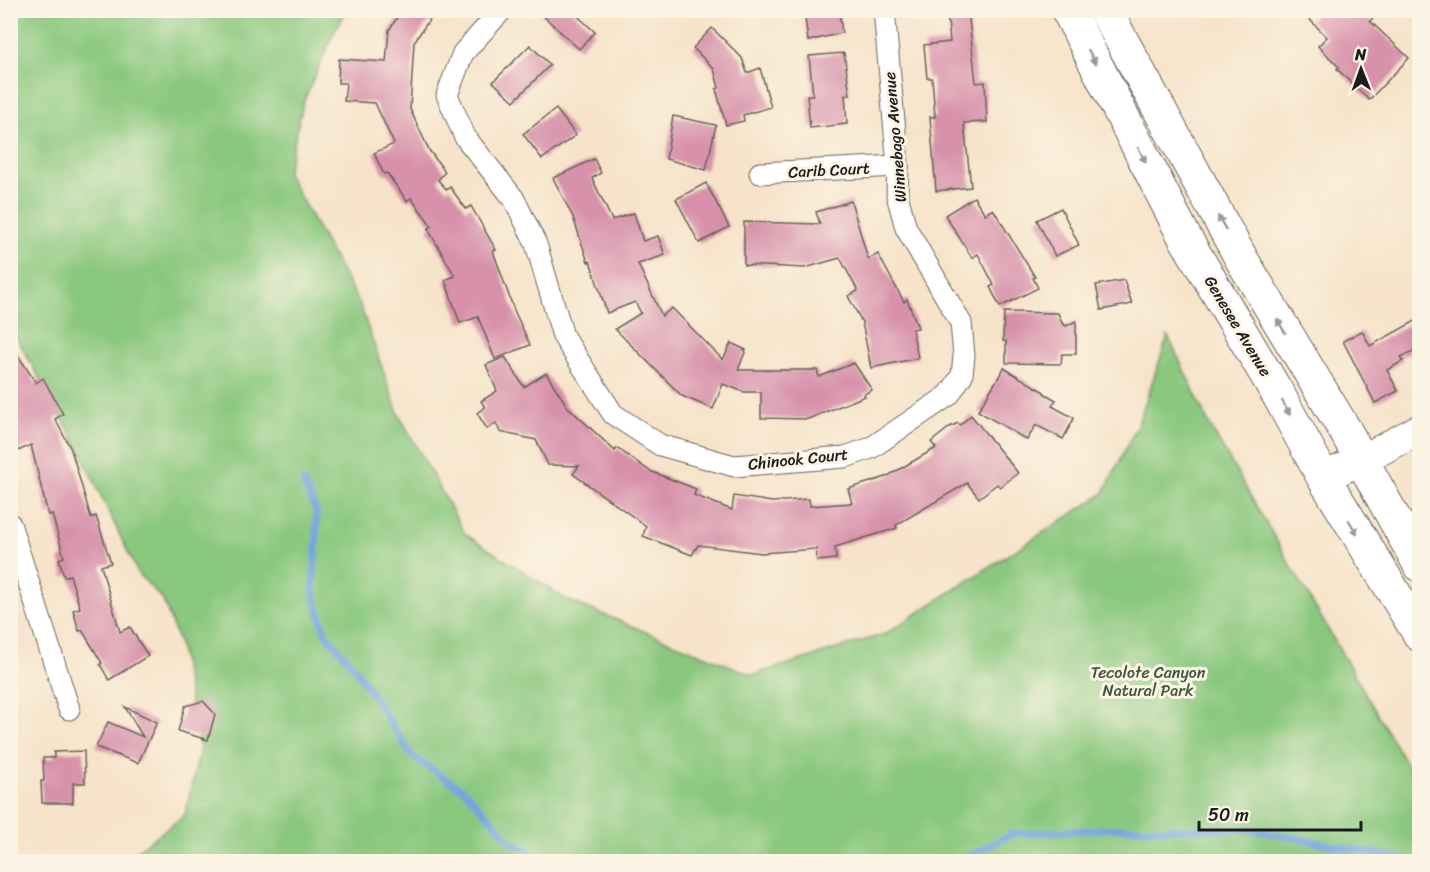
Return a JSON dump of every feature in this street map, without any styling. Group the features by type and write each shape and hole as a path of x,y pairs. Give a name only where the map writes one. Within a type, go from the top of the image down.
{"main road":[{"name":"Genesee Avenue","path":"1068,10 1184,236 1280,396 1323,477 1419,635"},
{"path":"1105,10 1242,260 1362,460 1419,565"}],"street":[{"name":"Chinook Court","path":"502,10 463,53 447,95 465,137 514,199 536,244 563,336 613,414 660,445 734,466 845,457 871,448 949,395 962,375 964,356"},
{"name":"Winnebago Avenue","path":"884,10 898,166 897,195 906,228 962,323 964,356"},
{"name":"Carib Court","path":"760,173 898,166"},
{"path":"1323,477 1362,460 1419,429"},
{"path":"10,524 18,572 69,709"}],"green space":[{"name":"Tecolote Canyon Natural Park","path":"10,11 347,11 336,28 303,103 287,173 360,305 398,413 465,534 567,600 753,675 885,634 1103,494 1138,424 1168,336 1211,428 1419,786 1419,861 92,861 131,855 185,815 200,749 179,643 163,600 138,573 73,437 11,328"}],"building":[{"path":"402,10 436,10 414,42 410,109 429,150 445,172 438,180 447,190 450,187 466,209 471,206 496,250 493,251 514,310 530,345 495,359 478,317 460,323 445,280 455,276 428,229 432,226 411,198 407,201 387,173 384,174 374,153 394,144 375,103 344,101 346,83 338,83 339,59 386,62 389,30"},
{"path":"537,10 571,10 595,32 579,49"},
{"path":"804,10 839,10 842,33 808,41"},
{"path":"947,10 968,10 976,83 985,82 987,122 964,123 971,187 936,191 930,117 935,117 932,78 927,78 924,45 950,42"},
{"path":"1319,10 1380,10 1370,21 1409,58 1369,100 1337,69 1339,67 1318,46 1327,37 1310,20"},
{"path":"712,28 742,58 747,73 760,68 771,107 743,115 744,121 726,125 716,89 719,88 714,69 693,48"},
{"path":"530,45 550,65 514,101 493,82"},
{"path":"844,53 850,95 845,95 847,124 810,128 807,95 813,95 809,56"},
{"path":"556,109 576,135 542,159 523,134"},
{"path":"673,116 716,125 706,170 666,159"},
{"path":"594,159 601,173 592,178 612,220 634,213 643,241 658,236 665,255 638,264 662,316 672,308 723,360 731,343 746,350 738,370 817,370 819,377 854,363 872,390 864,394 865,396 808,419 761,418 761,392 744,392 723,384 713,409 682,396 615,329 641,313 635,302 607,313 573,217 553,178"},
{"path":"706,183 729,227 699,243 676,199"},
{"path":"974,197 985,214 993,209 1035,277 1033,278 1038,288 1000,307 990,287 994,285 978,254 972,258 945,215"},
{"path":"851,201 868,259 878,254 904,302 907,299 918,328 912,329 918,358 871,368 862,322 848,296 858,291 840,258 805,268 744,265 744,222 820,224 816,212"},
{"path":"1061,208 1079,245 1055,256 1037,220"},
{"path":"1124,280 1132,304 1101,310 1096,285"},
{"path":"1004,312 1058,313 1062,323 1066,326 1076,321 1076,354 1062,354 1061,364 1006,363 1006,341 1003,341"},
{"path":"1419,319 1419,348 1401,357 1403,361 1387,370 1398,391 1375,403 1343,341 1362,331 1370,346"},
{"path":"10,343 36,383 43,378 63,414 55,419 71,449 91,518 96,516 111,563 101,566 120,632 130,627 148,656 109,680 100,664 102,663 82,630 79,631 73,610 80,608 70,575 64,577 59,559 64,557 52,514 48,515 31,445 18,451 10,437"},
{"path":"505,357 524,387 546,373 567,406 615,451 617,448 650,471 696,489 694,495 732,510 734,496 772,502 809,499 810,506 852,503 848,489 886,477 936,448 931,442 950,427 958,423 960,425 971,415 1018,473 1000,487 997,484 979,498 967,483 896,525 897,528 835,547 836,559 817,561 816,549 762,553 698,545 692,555 643,536 646,526 573,474 579,466 548,465 536,440 500,432 496,423 487,429 477,413 485,407 481,401 497,391 486,365"},
{"path":"1004,368 1056,400 1052,406 1074,418 1063,439 1036,425 1027,440 978,411"},
{"path":"203,701 215,714 208,740 178,731 185,706"},
{"path":"125,707 157,722 138,763 96,747 108,722 143,737"},
{"path":"84,751 85,783 73,783 73,803 42,803 43,758 54,758 54,752"}],"waterway":[{"path":"303,482 316,511 317,538 313,590 325,633 355,668 412,756 465,791 513,843 547,861"},
{"path":"957,862 1012,834 1121,828 1254,830 1418,862"}]}
